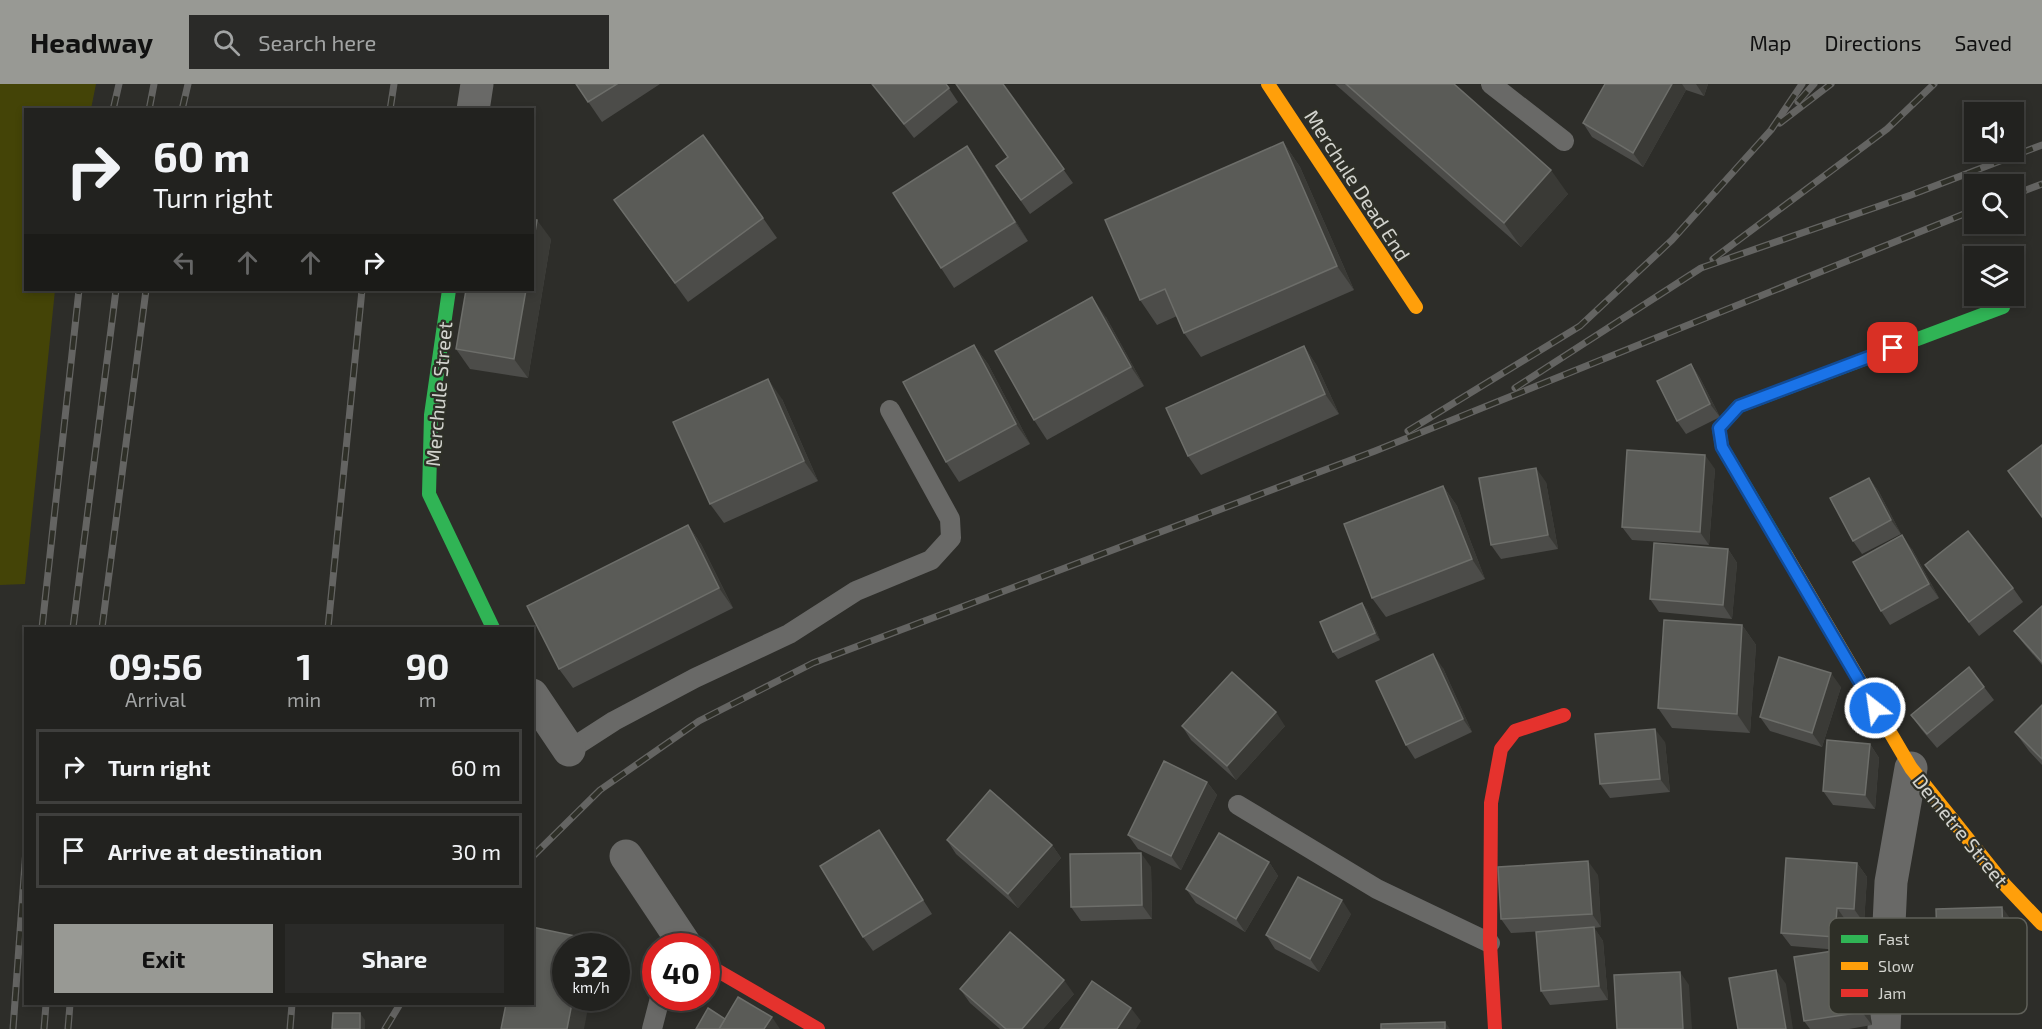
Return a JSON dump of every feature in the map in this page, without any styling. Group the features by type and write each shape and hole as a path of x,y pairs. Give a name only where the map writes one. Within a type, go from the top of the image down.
{"street":[{"path":"473,108 477,84"},
{"name":"Merchule Dead End","path":"1268,84 1416,307"},
{"name":"Merchule Street","path":"449,291 431,416 429,494 493,627"},
{"path":"1911,768 1722,447 1719,428 1739,406 2003,307"},
{"path":"534,698 569,750"},
{"path":"1494,1029 1490,943 1491,803 1501,749 1515,731 1564,715"},
{"name":"Demetre Street","path":"1911,768 2004,884 2042,924"},
{"name":"Demetre Street","path":"1889,918 1891,882 1911,768"},
{"path":"626,856 677,933"},
{"path":"720,972 818,1029"},
{"name":"Demetre Street","path":"1884,1029 1885,1014"}],"lane":[{"path":"1491,84 1564,141"},
{"path":"569,750 655,700 789,634 856,591 931,560 951,538 950,519 890,410"},
{"path":"1238,805 1377,889 1490,943"},
{"path":"652,1029 657,1011"}],"shaded area":[{"path":"0,84 96,84 91,108 24,108 24,291 55,291 25,584 0,585"}],"building":[{"path":"576,84 617,84 588,102"},
{"path":"872,84 946,84 949,88 904,124"},
{"path":"956,84 1003,84 1064,169 1021,200 996,166 1008,157"},
{"path":"1346,84 1454,84 1551,170 1504,223"},
{"path":"1605,84 1672,84 1633,153 1583,123"},
{"path":"703,135 763,218 675,283 614,200"},
{"path":"1283,142 1337,266 1184,333 1165,289 1140,300 1105,220"},
{"path":"967,146 1015,222 941,268 893,193"},
{"path":"534,219 537,220 534,238"},
{"path":"466,291 526,291 514,359 456,349"},
{"path":"1092,297 1131,367 1034,420 995,351"},
{"path":"974,345 1016,424 946,462 903,382"},
{"path":"1304,346 1325,394 1188,456 1166,408"},
{"path":"1691,364 1710,404 1677,421 1657,381"},
{"path":"768,379 804,461 710,504 673,422"},
{"path":"2042,445 2042,517 2008,471"},
{"path":"1627,450 1705,455 1700,532 1622,527"},
{"path":"1536,468 1548,535 1491,545 1479,478"},
{"path":"1869,478 1891,520 1853,541 1830,498"},
{"path":"1443,486 1472,559 1372,598 1344,524"},
{"path":"688,525 719,588 559,669 527,606"},
{"path":"1968,531 2013,588 1969,622 1925,565"},
{"path":"1902,535 1929,584 1881,611 1853,562"},
{"path":"1654,543 1728,549 1723,605 1650,599"},
{"path":"1362,603 1375,633 1333,652 1320,622"},
{"path":"2042,606 2042,662 2014,631"},
{"path":"1664,620 1742,625 1737,714 1658,708"},
{"path":"1433,654 1463,719 1406,745 1376,681"},
{"path":"1779,657 1831,673 1812,733 1760,717"},
{"path":"1969,667 1984,687 1927,734 1911,715"},
{"path":"1232,672 1276,712 1227,766 1182,726"},
{"path":"2042,705 2042,759 2015,732"},
{"path":"1655,729 1660,779 1600,784 1595,734"},
{"path":"1827,740 1870,744 1865,795 1823,791"},
{"path":"1164,761 1207,782 1171,856 1128,835"},
{"path":"990,790 1052,845 1008,894 947,840"},
{"path":"879,830 923,900 863,937 820,866"},
{"path":"1219,833 1269,862 1236,919 1186,889"},
{"path":"1141,853 1142,905 1071,907 1070,854"},
{"path":"1786,858 1857,863 1854,909 1837,908 1836,918 1829,918 1829,937 1781,933"},
{"path":"1588,861 1592,914 1501,919 1498,867"},
{"path":"1298,877 1342,900 1310,959 1266,935"},
{"path":"2002,907 2002,918 1936,918 1936,909"},
{"path":"534,927 561,933 552,933 552,1011 570,1011 567,1029 501,1029 506,1005 534,1005"},
{"path":"1594,927 1599,986 1541,991 1536,932"},
{"path":"1010,932 1064,980 1022,1029 1006,1029 960,989"},
{"path":"1829,952 1829,1014 1849,1014 1804,1021 1794,957"},
{"path":"1776,970 1786,1029 1738,1029 1729,978"},
{"path":"1680,972 1683,1029 1617,1029 1614,975"},
{"path":"1092,981 1131,1008 1117,1029 1060,1029"},
{"path":"738,997 772,1017 764,1029 719,1029"},
{"path":"706,1011 713,1011 725,1019 719,1029 696,1029"},
{"path":"333,1013 360,1013 360,1029 332,1029"},
{"path":"1445,1022 1445,1029 1381,1029 1381,1024"}],"railway":[{"path":"113,108 119,84"},
{"path":"149,108 154,84"},
{"path":"182,108 188,84"},
{"path":"390,108 394,84"},
{"path":"1408,431 1580,326 1672,240 1771,130 1802,84"},
{"path":"1798,102 1814,84"},
{"path":"1780,123 1831,84"},
{"path":"1713,259 1887,129 1934,84"},
{"path":"1515,388 1701,268 1911,195 2042,145"},
{"path":"2024,191 2042,184"},
{"path":"534,855 600,790 699,721 813,663 1375,451 1964,214"},
{"path":"42,627 79,291"},
{"path":"73,627 116,291"},
{"path":"102,627 146,291"},
{"path":"328,627 362,291"},
{"path":"13,1029 24,877"},
{"path":"44,1029 46,1005"},
{"path":"68,1029 70,1005"},
{"path":"290,1029 292,1005"},
{"path":"385,1029 399,1005"}],"traffic: fast":[{"path":"449,291 431,415 429,494 493,627"},
{"path":"1786,555 1722,447 1719,428 1739,406 2003,307"}],"traffic: slow":[{"path":"1268,84 1416,307"},
{"path":"1786,555 1911,768 2004,884 2042,924"}],"traffic: jam":[{"path":"1495,1029 1490,943 1491,803 1501,749 1515,731 1564,715"},
{"path":"720,972 818,1029"}],"route":[{"path":"1875,708 1722,447 1719,428 1739,406 1893,348"}]}
